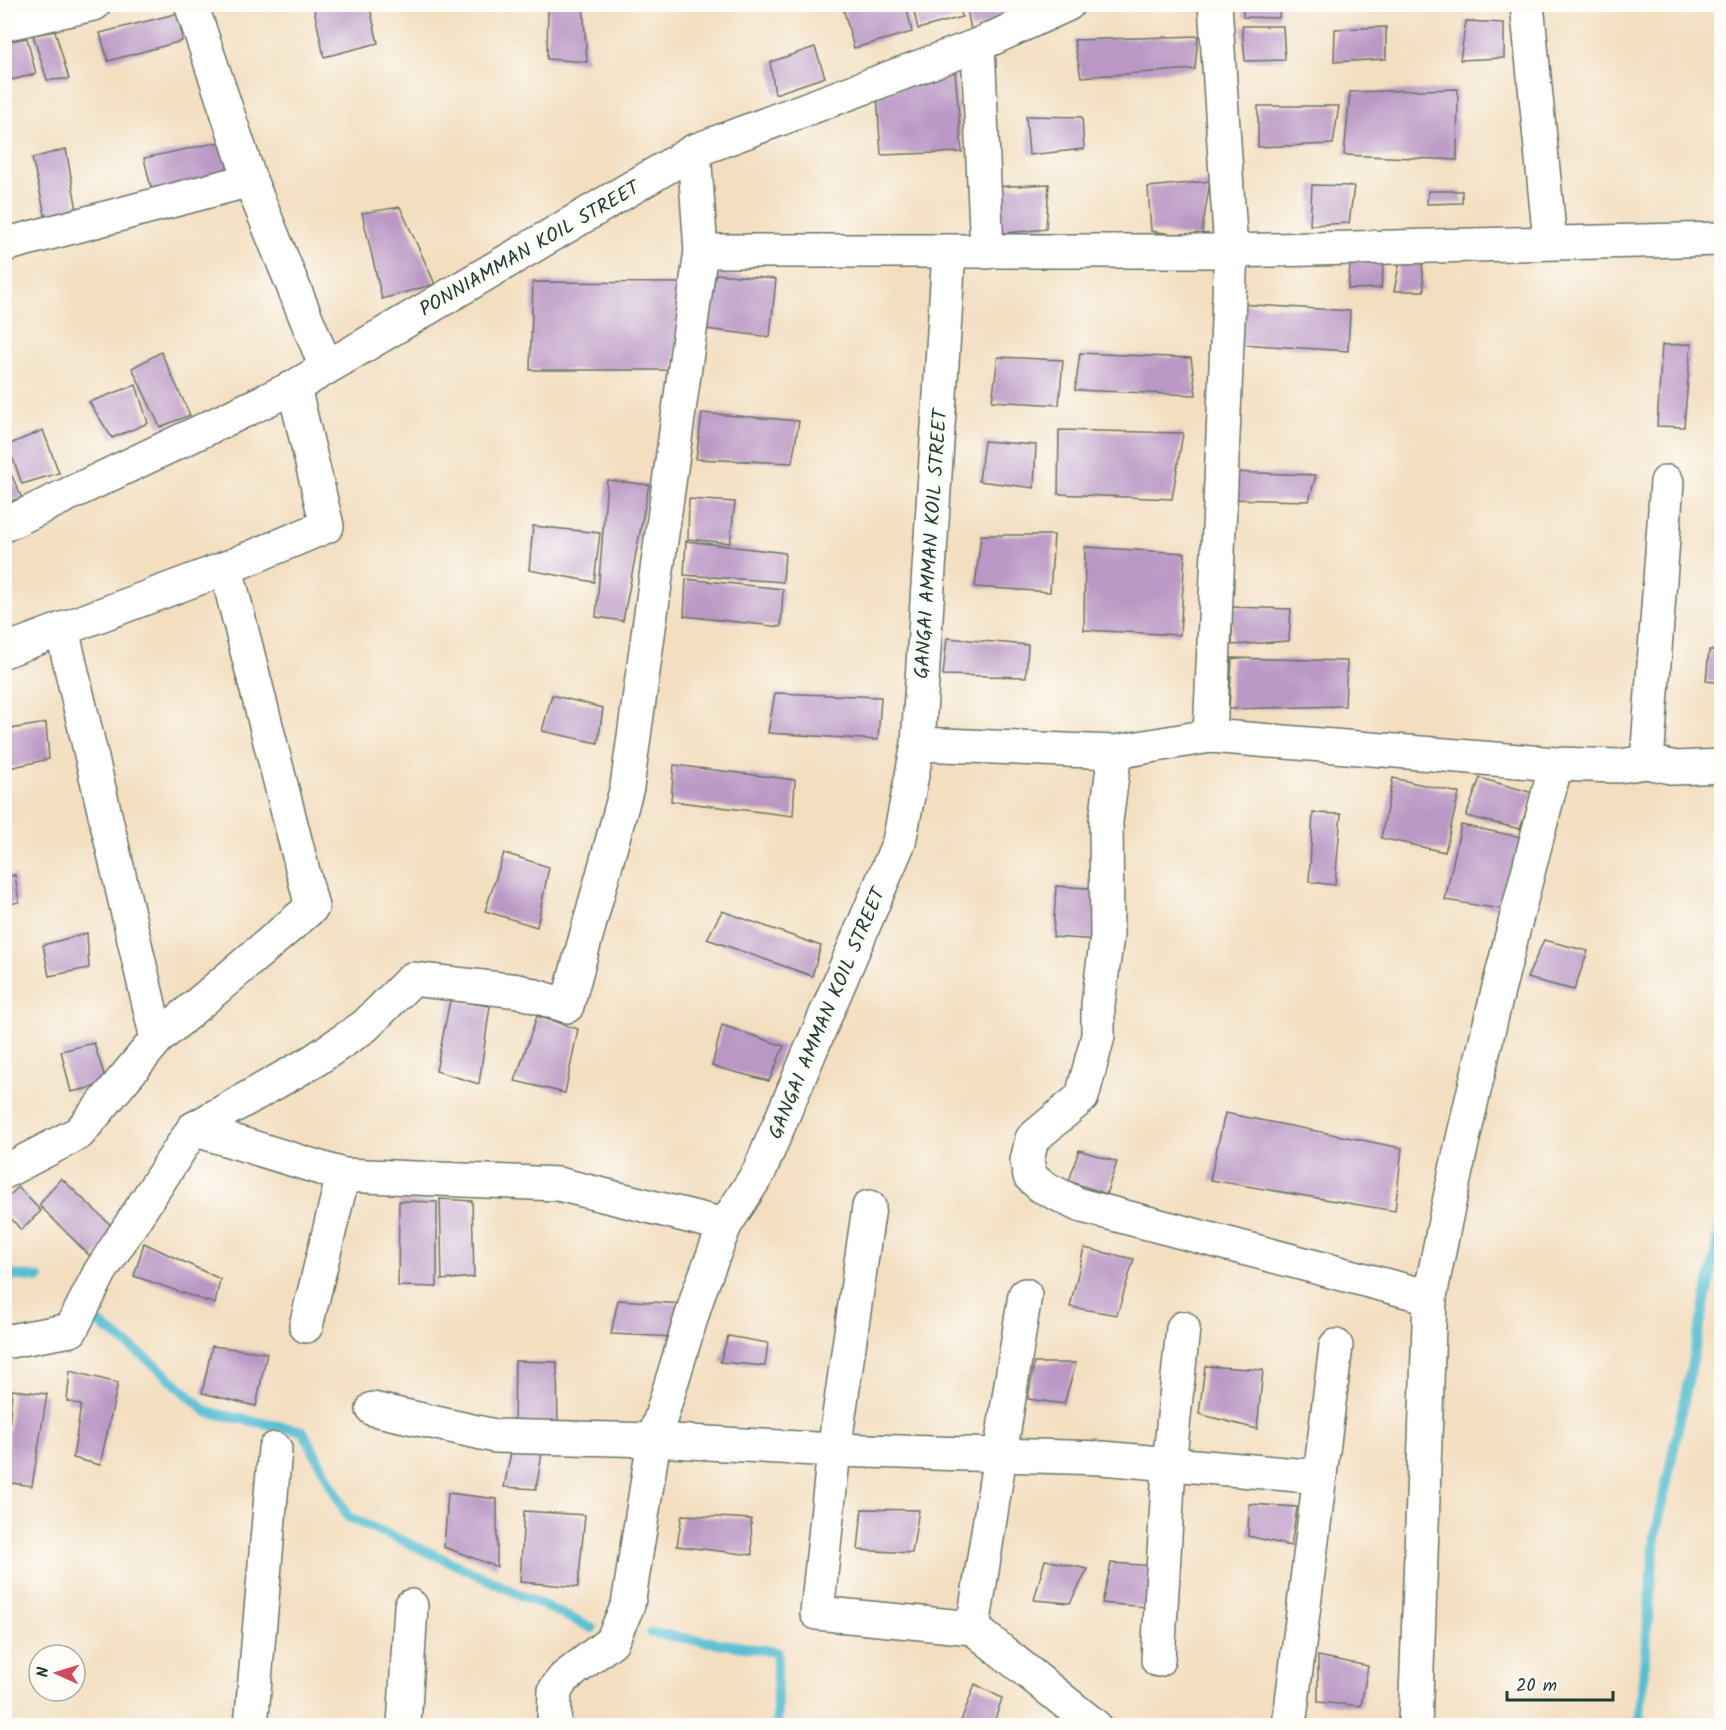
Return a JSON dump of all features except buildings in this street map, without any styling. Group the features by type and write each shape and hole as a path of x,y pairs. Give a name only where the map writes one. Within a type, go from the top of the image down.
{"street":[{"path":"4,24 94,4"},
{"path":"191,4 250,180 326,367"},
{"name":"PONNIAMMAN KOIL STREET","path":"4,525 294,387 694,151 978,45 1068,4"},
{"path":"1210,736 1231,251 1215,4"},
{"path":"1527,4 1550,242"},
{"path":"978,45 987,252"},
{"path":"4,1342 71,1330 100,1272 193,1129 315,1060 365,1026 412,979 519,991 567,1006 627,787 701,251 694,151"},
{"path":"4,245 250,180"},
{"path":"701,251 1231,251 1722,239"},
{"name":"GANGAI AMMAN KOIL STREET","path":"554,1725 555,1690 564,1678 612,1641 628,1605 654,1440 699,1292 725,1225 759,1172 899,842 918,744 949,252"},
{"path":"4,651 226,568 327,526 294,387"},
{"path":"1647,762 1667,482"},
{"path":"4,1172 79,1133 157,1040 312,907 226,568"},
{"path":"62,629 157,1040"},
{"path":"918,744 1115,752 1210,736 1556,764 1619,766 1647,762 1676,768 1722,766"},
{"path":"1115,752 1106,821 1107,936 1098,1004 1098,1036 1082,1097 1032,1139 1027,1161 1030,1176 1041,1186 1079,1205 1430,1298"},
{"path":"1415,1725 1430,1298 1448,1204 1499,982 1556,764"},
{"path":"193,1129 343,1175 558,1184 725,1225"},
{"path":"306,1326 343,1175"},
{"path":"869,1207 834,1450 817,1613 973,1628 1095,1725"},
{"path":"973,1628 1026,1295"},
{"path":"1158,1660 1169,1466 1183,1328"},
{"path":"1289,1725 1336,1346"},
{"path":"373,1409 495,1436 1102,1458 1169,1466 1320,1477"},
{"path":"251,1725 275,1449"},
{"path":"404,1725 411,1606"}],"waterway":[{"path":"1639,1726 1655,1537 1722,1221"},
{"path":"4,1274 39,1278"},
{"path":"84,1312 154,1364 207,1412 303,1431 348,1517 592,1628"},
{"path":"651,1633 777,1652 777,1726"}]}
